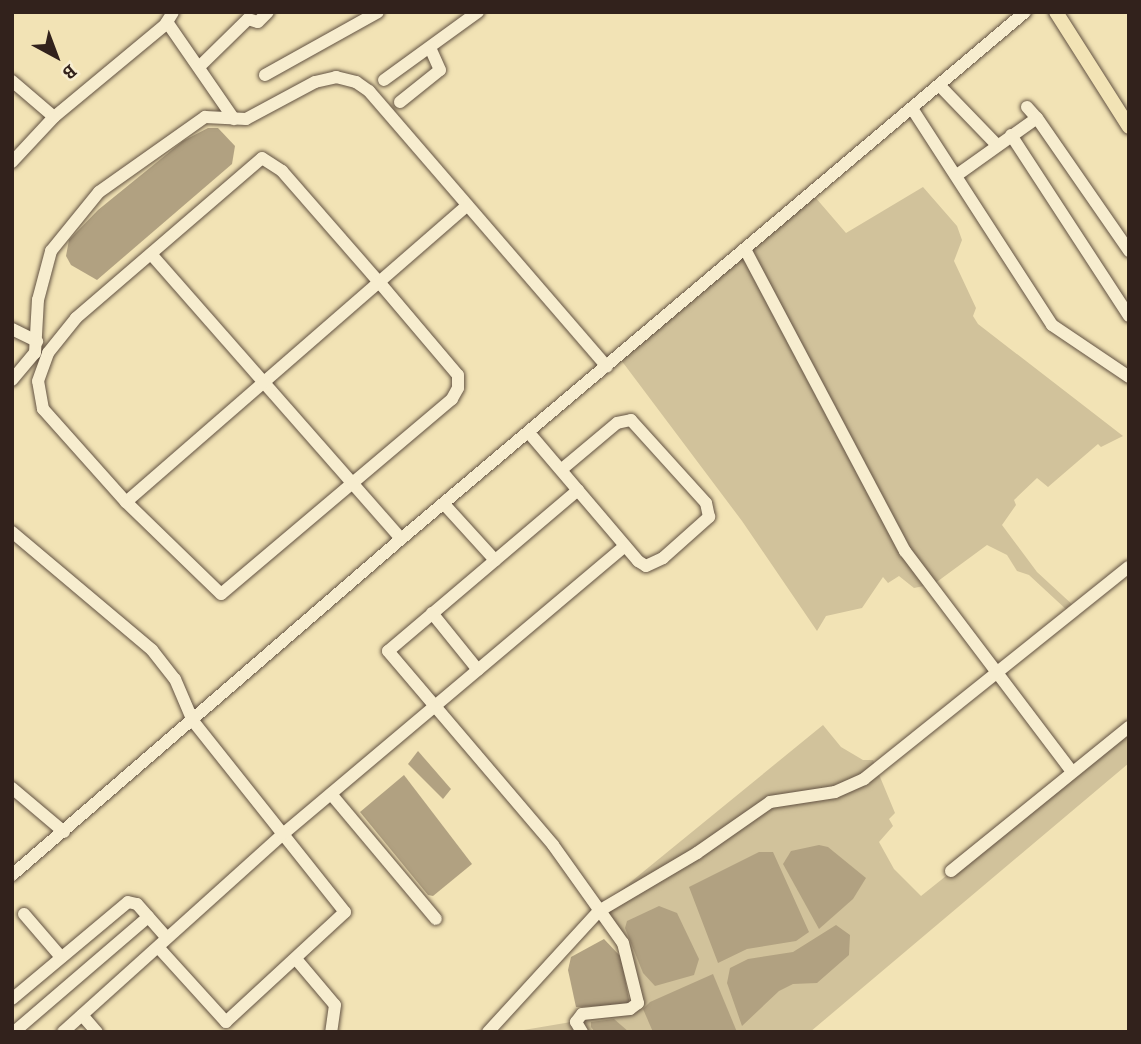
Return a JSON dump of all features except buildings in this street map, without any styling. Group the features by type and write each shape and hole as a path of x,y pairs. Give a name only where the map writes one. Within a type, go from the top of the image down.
{"main road":[{"path":"1056,12 1129,127"}],"street":[{"path":"200,66 248,19 258,22 268,12"},
{"path":"265,75 378,12"},
{"path":"384,80 478,12"},
{"path":"12,875 401,539 530,434 1025,12"},
{"path":"12,162 54,117 170,17 234,119"},
{"path":"400,102 440,70 430,48"},
{"path":"12,380 35,353 43,272 70,223 99,192 184,128 205,117 246,119 315,82 336,77 356,82 607,367"},
{"path":"12,81 54,117"},
{"path":"940,86 997,145"},
{"path":"1027,107 1129,251"},
{"path":"913,110 1052,325 1129,377"},
{"path":"957,175 1037,118"},
{"path":"1011,135 1129,316"},
{"path":"262,158 282,171 458,375 458,388 452,400 221,594 125,502 43,409 38,381 44,360 61,335 151,254 262,158"},
{"path":"125,502 467,206"},
{"path":"746,251 905,551 995,675 1072,772"},
{"path":"151,254 401,539"},
{"path":"14,333 37,341"},
{"path":"530,434 638,561 652,566 707,521 709,510 631,420 617,423 561,470"},
{"path":"578,490 388,651 553,845 623,943 638,1003 630,1009 582,1014 576,1022 582,1032"},
{"path":"444,504 495,560"},
{"path":"12,532 152,650 175,678 192,721 345,912 226,1022 162,943 148,917 137,904 128,902 12,999"},
{"path":"63,1032 283,834 625,546"},
{"path":"488,1032 599,911 697,853 770,802 850,788 1129,567"},
{"path":"432,613 478,670"},
{"path":"951,871 1129,727"},
{"path":"13,791 64,832"},
{"path":"331,794 436,919"},
{"path":"24,914 61,957"},
{"path":"15,1032 148,917"},
{"path":"296,959 335,1005 331,1032"},
{"path":"82,1015 97,1032"}],"shaded area":[{"path":"208,128 218,128 235,146 232,164 97,280 71,265 66,256 69,240 98,210 183,141"},
{"path":"923,187 957,226 962,240 954,261 976,308 973,316 978,324 1123,436 1101,447 1098,444 1048,487 1037,478 1014,500 1016,505 1002,525 1037,572 1075,607 1069,612 1029,575 1017,571 1007,555 987,545 934,584 914,588 899,576 888,583 883,577 862,608 826,616 817,631 742,521 621,360 815,197 846,233"},
{"path":"823,725 841,747 863,760 873,760 895,813 889,819 893,826 879,842 894,869 921,896 1129,730 1129,763 810,1032 512,1032 630,1012 641,996 600,907"},
{"path":"418,751 451,789 443,799 408,764"},
{"path":"404,775 472,864 433,896 428,895 360,812"},
{"path":"819,845 828,847 866,878 853,899 819,929 783,864 791,851"},
{"path":"759,852 773,852 809,932 796,941 747,949 718,963 689,887"},
{"path":"659,906 677,913 699,959 694,975 655,986 643,973 625,928 627,921"},
{"path":"836,925 850,935 849,955 817,983 793,984 779,991 742,1026 727,983 730,968 748,959 793,952"},
{"path":"604,939 621,957 630,1005 576,1007 568,970 571,957"},
{"path":"713,974 737,1032 653,1032 643,1009 650,1002"},
{"path":"614,1019 629,1032 595,1032 591,1027 591,1022"}]}
